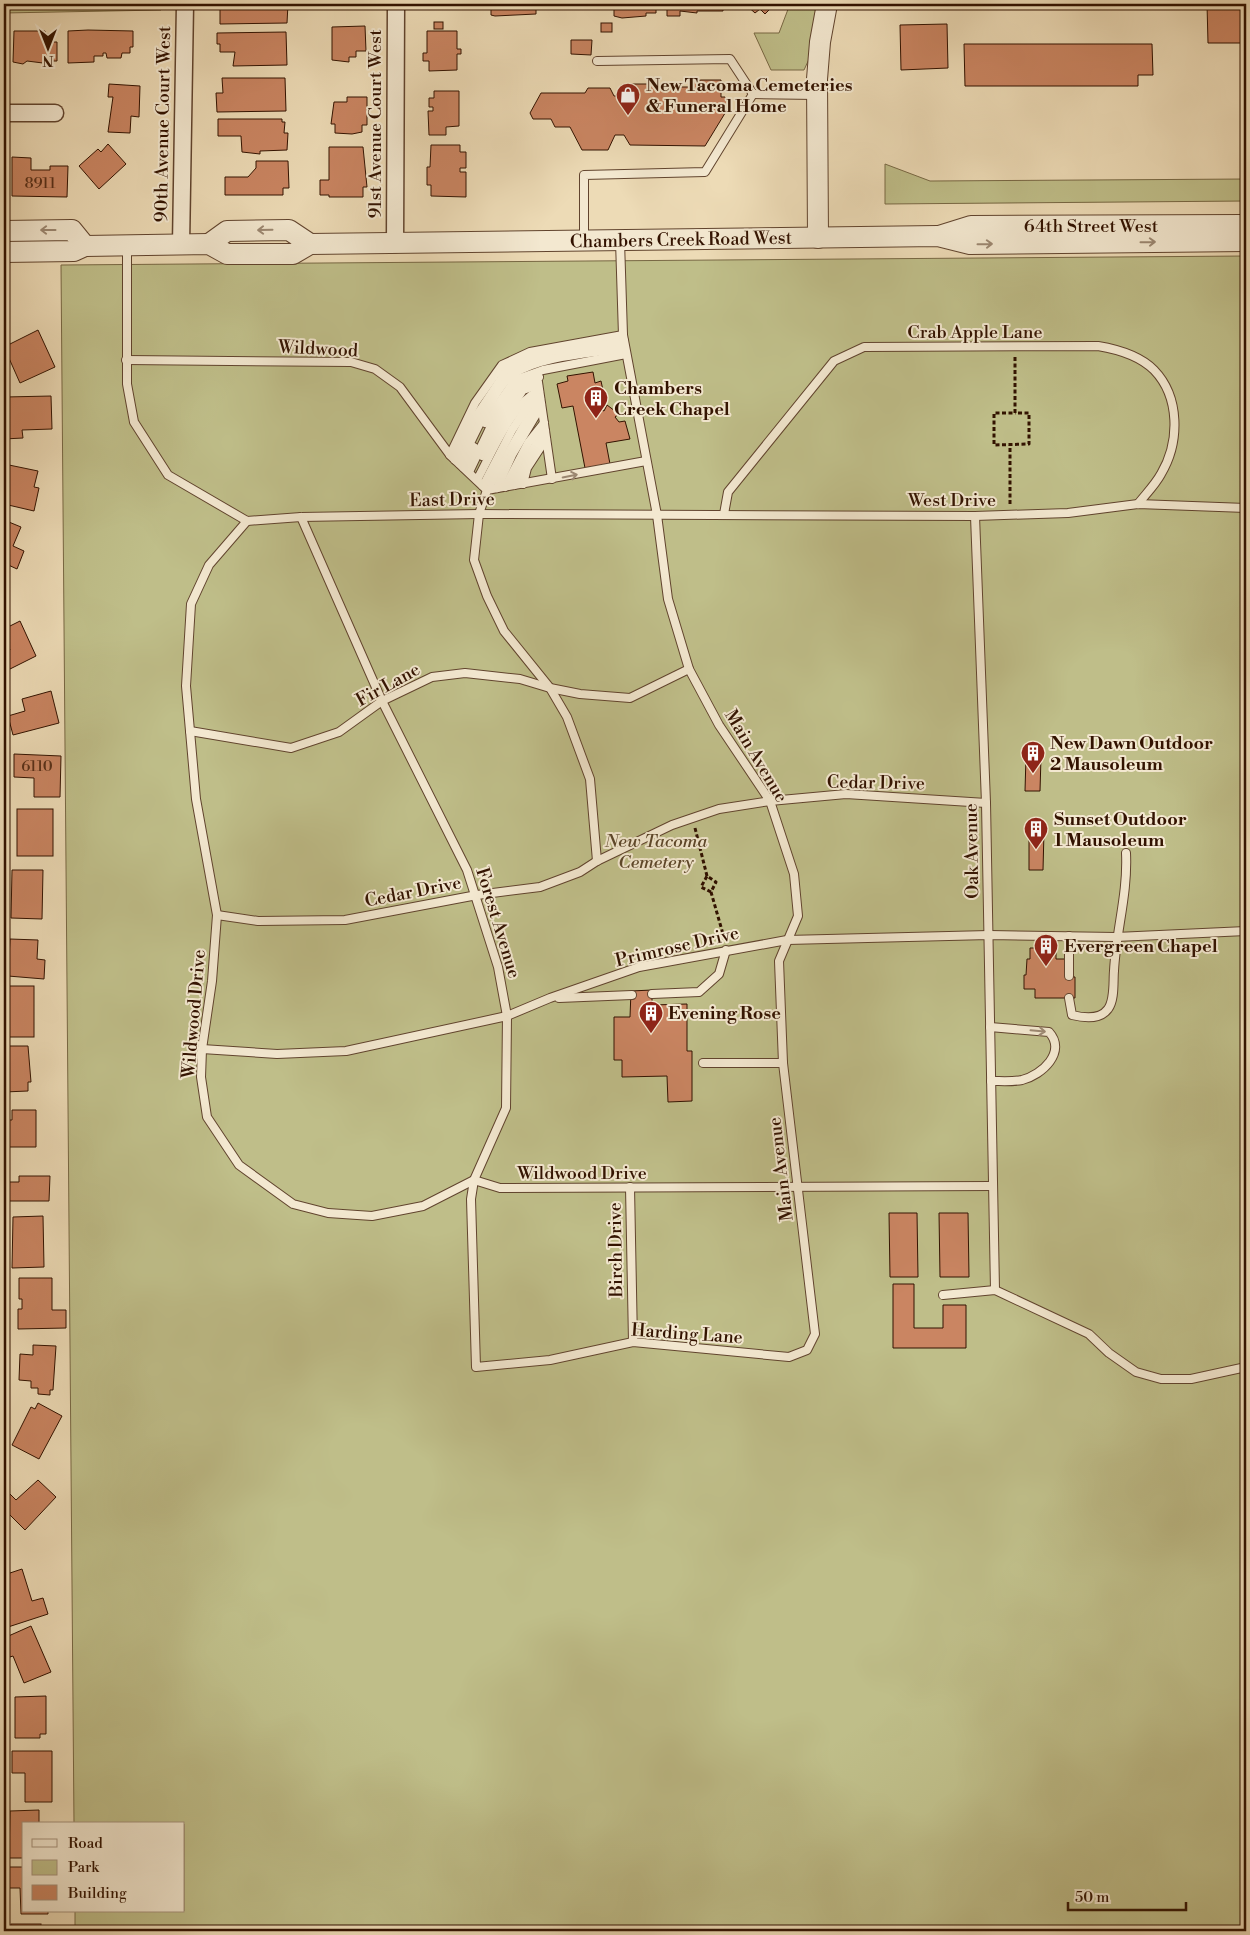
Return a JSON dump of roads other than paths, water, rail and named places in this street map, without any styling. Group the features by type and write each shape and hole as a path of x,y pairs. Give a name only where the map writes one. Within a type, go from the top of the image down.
{"street":[{"name":"90th Avenue Court West","path":"181,245 185,4"},
{"name":"91st Avenue Court West","path":"395,244 396,4"},
{"name":"Chambers Creek Road West","path":"4,252 74,251 85,246 209,244 227,254 293,254 310,244 818,238 820,42 827,4"},
{"path":"4,114 55,112"},
{"name":"64th Street West","path":"938,236 971,226 1246,225"},
{"path":"4,231 72,230 85,246"},
{"name":"64th Street West","path":"818,238 938,236 970,244 1246,241"}],"lane":[{"path":"1141,4 1152,4"},
{"path":"598,61 730,59 753,94"},
{"path":"753,94 818,95"},
{"path":"584,241 584,175 705,172 753,94"},
{"name":"Main Avenue","path":"620,241 625,344 657,515 668,599 689,669 719,724 770,801 794,874 798,916 779,960 783,1063 815,1334 807,1350"},
{"path":"127,245 126,360 127,384 134,422 168,476 247,521"},
{"path":"469,472 527,397 625,344"},
{"path":"597,861 590,779 567,718 550,688 504,631 487,596 474,560 479,514 469,472 476,403 502,366 530,352 625,344"},
{"path":"469,472 486,412 512,375 538,363 625,344"},
{"name":"Crab Apple Lane","path":"724,514 728,492 834,361 864,347 1098,346 1118,350 1152,368 1164,381 1172,399 1174,443 1162,473 1138,504"},
{"name":"Wildwood","path":"126,360 351,362 375,369 400,387 469,472"},
{"path":"469,472 490,428 520,384 540,391"},
{"path":"540,391 552,479"},
{"path":"469,472 534,408 540,391"},
{"path":"501,488 522,439 537,413 540,391"},
{"path":"501,488 528,443 544,423"},
{"path":"523,484 527,468 546,435"},
{"path":"514,485 522,464 546,435"},
{"path":"469,472 501,488 646,461"},
{"name":"West Drive","path":"657,515 975,516 1068,513 1138,504 1246,508"},
{"name":"East Drive","path":"247,521 301,517 479,514 657,515"},
{"name":"Oak Avenue","path":"975,516 986,803 995,1290"},
{"name":"Forest Avenue","path":"301,517 382,701 468,870 498,967 507,1016 506,1108 474,1180 471,1199 476,1367"},
{"name":"Wildwood Drive","path":"247,521 209,565 191,604 186,686 196,799 217,914 212,981 202,1049 201,1077 207,1116 239,1165 294,1204 328,1214 372,1216 423,1206 474,1180 500,1188 992,1186"},
{"name":"Fir Lane","path":"190,730 291,748 338,732 382,701 432,677 465,673 520,678 550,688 580,694 630,698 689,669"},
{"name":"Cedar Drive","path":"217,914 258,921 346,920 477,895 540,887 580,872 597,861 672,825 719,809 770,801 846,794 986,803"},
{"path":"1069,998 1072,1015 1083,1018 1096,1016 1108,1009 1112,998 1116,937 1121,924 1127,880 1126,853"},
{"name":"Primrose Drive","path":"202,1049 276,1054 346,1052 507,1016 550,998 639,967 787,940 989,935 1116,937 1246,931"},
{"path":"1069,936 1070,976"},
{"path":"652,994 699,992 719,974 726,950"},
{"path":"550,998 632,995"},
{"path":"990,1027 1049,1032 1054,1038 1055,1048 1046,1067 1036,1074 1022,1080 991,1081"},
{"path":"703,1063 783,1063"},
{"name":"Birch Drive","path":"630,1187 633,1342"},
{"path":"943,1295 995,1290 1088,1334 1109,1353 1136,1372 1161,1379 1191,1379 1246,1368"},
{"name":"Harding Lane","path":"476,1367 550,1360 633,1342 789,1357 807,1350"}],"place":[{"name":"New Tacoma Cemeteries & Funeral Home","path":"628,116"},
{"name":"Chambers Creek Chapel","path":"596,419"},
{"name":"New Dawn Outdoor 2 Mausoleum","path":"1033,774"},
{"name":"Sunset Outdoor 1 Mausoleum","path":"1036,850"},
{"name":"Evergreen Chapel","path":"1046,967"},
{"name":"Evening Rose","path":"651,1034"}],"park label":[{"name":"New Tacoma Cemetery","path":"656,851"}]}
